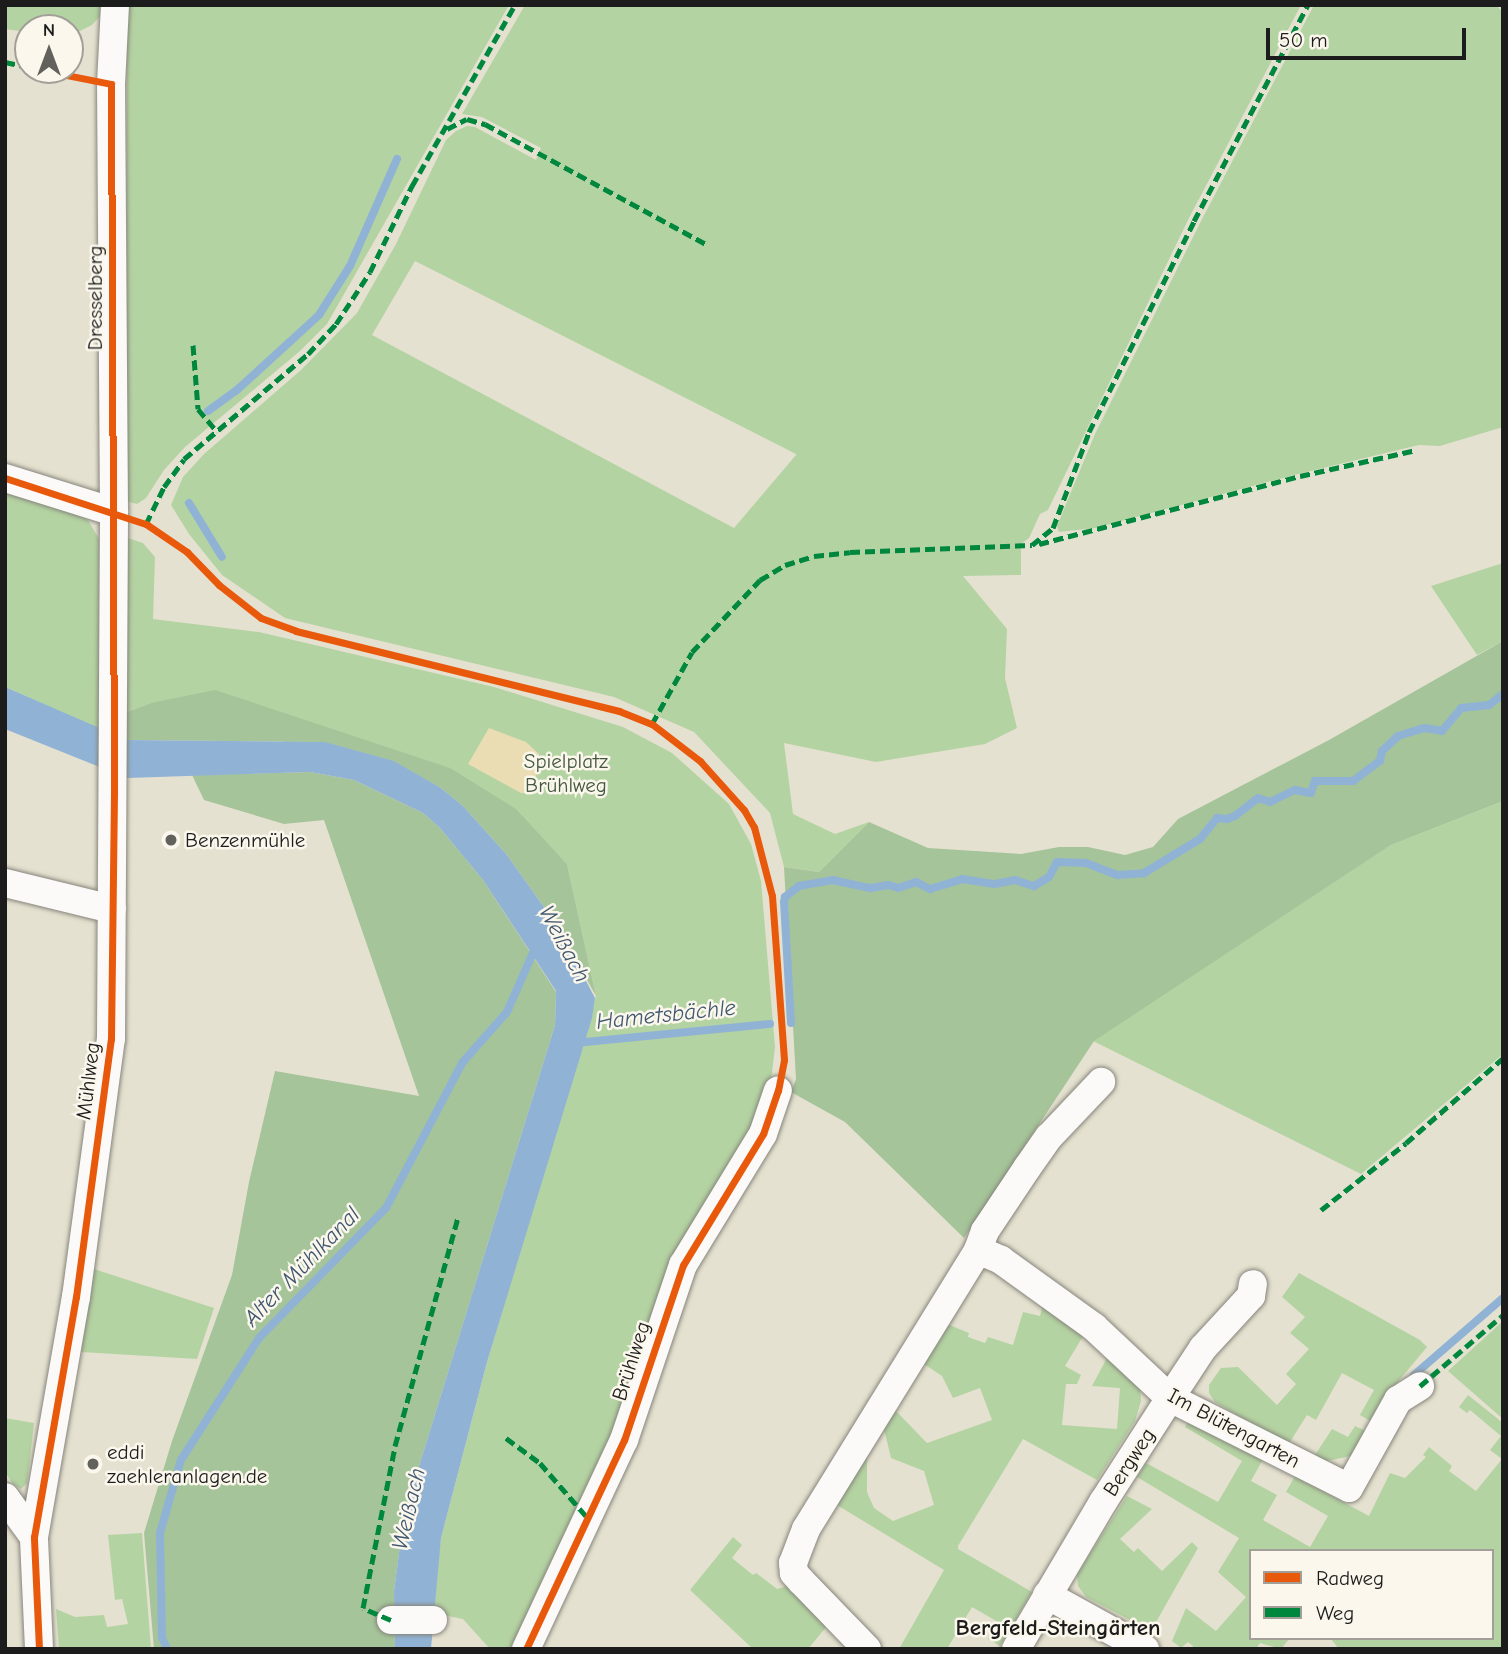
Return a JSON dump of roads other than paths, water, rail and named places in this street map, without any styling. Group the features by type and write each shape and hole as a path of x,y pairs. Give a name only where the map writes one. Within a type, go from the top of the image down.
{"street":[{"name":"Dresselberg","path":"114,512 111,84 115,5"},
{"path":"5,478 114,512"},
{"name":"Mühlweg","path":"39,1649 34,1538 78,1284 111,1038 114,512"},
{"path":"5,883 112,909"},
{"path":"867,1649 794,1573 793,1563 806,1529 978,1250 985,1231 1056,1130 1101,1082"},
{"name":"Brühlweg","path":"526,1649 624,1440 683,1265 763,1134 778,1090"},
{"name":"Im Blütengarten","path":"978,1250 1001,1260 1094,1327 1170,1398 1349,1488 1409,1393"},
{"name":"Bergweg","path":"1016,1649 1047,1594 1170,1398 1203,1348 1251,1296 1253,1284"},
{"path":"5,1497 34,1538"},
{"path":"1047,1594 1145,1649"},
{"path":"391,1620 433,1620"}],"water":[{"name":"Weißach","path":"5,687 127,740 325,742 394,761 441,788 463,806 507,855 556,924 595,998 592,1018 487,1362 441,1538 431,1649 395,1649 394,1591 404,1515 555,1025 556,991 483,880 440,828 423,813 354,780 310,772 127,778 5,729"}],"waterway":[{"path":"208,411 237,390 319,315 350,266 397,159"},
{"path":"189,503 222,557"},
{"name":"Hametsbächle","path":"791,1023 784,902 785,897 799,886 832,880 870,888 889,885 898,888 916,882 930,889 962,879 995,884 1015,880 1034,886 1049,877 1057,862 1086,863 1118,875 1144,873 1200,839 1217,818 1235,816 1258,798 1270,802 1295,790 1311,793 1315,781 1353,781 1380,761 1382,751 1398,736 1424,728 1442,731 1461,708 1489,705 1503,694"},
{"name":"Alter Mühlkanal","path":"167,1649 162,1637 160,1533 181,1460 259,1338 386,1208 462,1063 507,1012 536,946"},
{"name":"Hametsbächle","path":"575,1043 770,1024"},
{"path":"1414,1375 1503,1298"}],"place":[{"name":"Benzenmühle","path":"171,840"},
{"name":"eddi zaehleranlagen.de","path":"93,1464"}],"district":[{"name":"Bergfeld-Steingärten","path":"1058,1628"}],"park label":[{"name":"Spielplatz Brühlweg","path":"566,773"}]}
